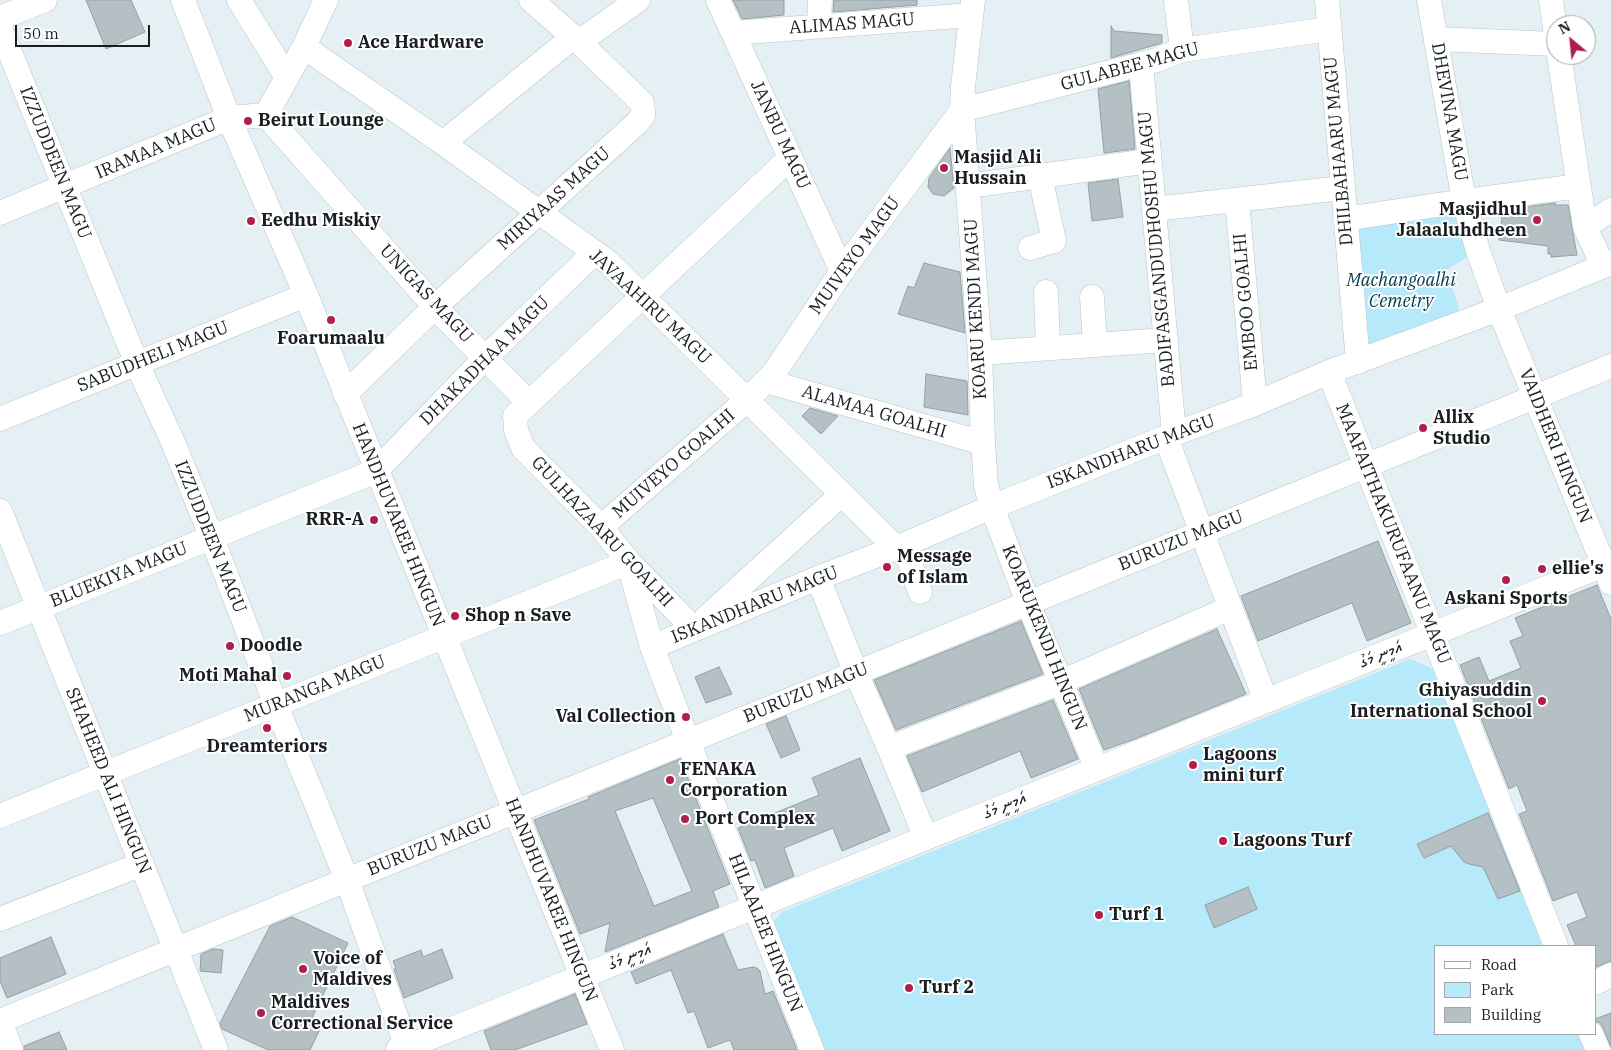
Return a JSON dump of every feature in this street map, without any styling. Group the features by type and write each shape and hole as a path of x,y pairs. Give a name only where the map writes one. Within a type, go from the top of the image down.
{"main road":[{"path":"0,1027 10,1050"}],"street":[{"path":"0,18 45,0"},
{"name":"HANDHUVAREE HINGUN","path":"183,0 229,118 306,296 612,1050"},
{"path":"239,0 286,76"},
{"path":"266,114 304,46 326,0"},
{"name":"MIRIYAAS MAGU","path":"345,394 435,307 638,122 643,115 642,104 576,40 531,0"},
{"path":"443,143 576,40 638,0"},
{"name":"JANBU MAGU","path":"718,0 842,271"},
{"path":"819,26 820,0"},
{"path":"1176,0 1182,50"},
{"name":"DHILBAHAARU MAGU","path":"1326,0 1358,362"},
{"name":"DHEVINA MAGU","path":"1429,0 1464,201 1478,251 1499,309"},
{"path":"1551,0 1553,15"},
{"name":"ALIMAS MAGU","path":"733,33 819,26 972,7"},
{"name":"KOARU KENDI MAGU","path":"972,7 962,110 980,353 982,443 986,485 992,507"},
{"name":"IZZUDDEEN MAGU","path":"0,28 137,364 172,440 276,705 348,880 405,1049"},
{"name":"GULABEE MAGU","path":"962,110 1157,60 1182,50 1329,29"},
{"path":"1436,39 1546,44"},
{"name":"JAVAAHIRU MAGU","path":"304,46 608,262 842,494 900,547"},
{"name":"BADIFASGANDUDHOSHU MAGU","path":"1141,64 1166,340 1170,436 1201,532 1266,701"},
{"path":"1561,65 1585,227 1607,264"},
{"name":"MUIVEYO MAGU","path":"747,400 774,373 842,271 962,110"},
{"name":"IRAMAA MAGU","path":"0,213 229,118 266,114"},
{"name":"UNIGAS MAGU","path":"266,114 435,307 529,403"},
{"path":"529,403 790,158"},
{"path":"968,186 1149,161"},
{"path":"1030,248 1054,241 1040,176"},
{"path":"1345,220 1464,201 1579,186"},
{"path":"1154,209 1342,188"},
{"name":"EMBOO GOALHI","path":"1237,200 1255,404"},
{"path":"1585,227 1611,210"},
{"name":"DHAKADHAA MAGU","path":"376,471 485,358 594,252"},
{"name":"ISKANDHARU MAGU","path":"652,647 818,578 900,547 992,507 1255,404 1329,372 1499,309 1607,264"},
{"path":"1046,292 1048,348"},
{"name":"SABUDHELI MAGU","path":"0,419 306,296"},
{"path":"1092,297 1095,345"},
{"name":"VAIDHERI HINGUN","path":"1499,309 1609,570"},
{"path":"980,353 1166,340"},
{"name":"BURUZU MAGU","path":"0,1021 1611,366"},
{"name":"MAAFAITHAKURUFAANU MAGU","path":"1329,372 1556,945"},
{"name":"ALAMAA GOALHI","path":"766,381 982,443"},
{"name":"MUIVEYO GOALHI","path":"601,528 747,400"},
{"name":"GULHAZAARU GOALHI","path":"529,403 514,416 516,430 523,448 601,528 629,562 694,629"},
{"name":"BLUEKIYA MAGU","path":"0,623 376,471"},
{"path":"694,629 842,494"},
{"name":"KOARUKENDI HINGUN","path":"992,507 1028,603 1097,769"},
{"name":"SHAHEED ALI HINGUN","path":"0,512 216,1050"},
{"path":"900,547 920,592"},
{"name":"MURANGA MAGU","path":"0,816 629,562"},
{"name":"HILAALEE HINGUN","path":"629,562 652,647 812,1050"},
{"name":"އަމީނީ މަގު","path":"405,1049 1432,634 1609,570"},
{"path":"818,578 926,838"},
{"path":"889,748 1061,682 1230,608"},
{"path":"0,919 142,864"},
{"path":"1596,982 1611,975"},
{"path":"1592,1035 1598,1050"}],"green space":[{"name":"Machangoalhi Cemetry","path":"1464,201 1478,251 1446,270 1464,323 1358,362 1345,220"},
{"path":"1410,659 1433,669 1543,945 1434,945 1434,1035 1578,1035 1584,1050 823,1050 772,923 782,912"}],"building":[{"path":"86,0 131,0 145,32 106,49"},
{"path":"733,0 784,0 784,15 742,19"},
{"path":"834,0 917,0 917,5 833,12"},
{"path":"1111,26 1114,31 1162,35 1162,43 1111,58"},
{"path":"1129,81 1135,149 1104,153 1098,89"},
{"name":"Masjid Ali Hussain","path":"950,148 954,188 944,196 933,194 928,187 929,178"},
{"path":"1118,179 1123,217 1092,221 1088,183"},
{"name":"Masjidhul Jalaaluhdheen","path":"1555,203 1555,205 1568,205 1577,255 1551,257 1551,254 1548,254 1548,246 1499,240 1503,210"},
{"path":"924,263 960,272 965,333 898,314 908,286 914,288"},
{"path":"926,374 967,381 968,415 924,407"},
{"path":"810,408 838,416 821,434 802,416"},
{"path":"1378,541 1411,623 1367,641 1352,603 1258,641 1241,596"},
{"name":"Ghiyasuddin International School","path":"1597,585 1611,619 1611,961 1596,967 1596,945 1576,945 1567,925 1587,917 1577,892 1553,901 1519,814 1527,811 1517,785 1509,789 1460,665 1479,657 1489,681 1521,668 1510,641 1523,636 1515,618"},
{"path":"1021,621 1043,674 896,730 874,680"},
{"path":"1217,629 1246,694 1104,750 1079,689"},
{"path":"719,667 732,694 706,703 695,677"},
{"path":"1053,700 1078,759 1031,778 1020,751 922,792 907,756"},
{"path":"786,716 800,750 781,758 766,724"},
{"path":"860,758 890,831 842,851 833,828 784,848 794,876 765,888 755,860 751,861 738,828 819,795 812,778"},
{"path":"680,759 730,884 713,891 719,907 605,952 610,923 580,934 534,820 589,799 588,797","holes":["653,798 692,891 654,906 615,811"]},
{"path":"1488,813 1520,891 1498,899 1483,867 1464,862 1451,846 1424,858 1417,844"},
{"path":"1248,887 1257,909 1214,928 1205,905"},
{"path":"292,917 348,943 311,1020 322,1025 310,1050 268,1050 222,1029 220,1023 270,926"},
{"path":"723,934 738,970 757,968 760,971 765,994 773,991 797,1050 734,1050 730,1040 708,1048 694,1011 688,1013 671,970 636,984 631,972"},
{"path":"51,937 66,974 7,998 0,981 0,958"},
{"path":"213,949 223,950 221,973 200,971 201,954"},
{"path":"442,949 453,978 404,998 393,961 421,950 423,957"},
{"path":"575,994 587,1024 515,1050 491,1050 484,1031"},
{"path":"1611,1013 1611,1047 1603,1028 1600,1023 1596,1021 1596,1019"},
{"path":"59,1032 67,1050 24,1050 24,1046"}],"place":[{"name":"Ace Hardware","path":"348,43"},
{"name":"Beirut Lounge","path":"248,121"},
{"name":"Masjid Ali Hussain","path":"944,168"},
{"name":"Masjidhul Jalaaluhdheen","path":"1537,220"},
{"name":"Eedhu Miskiy","path":"251,221"},
{"name":"Foarumaalu","path":"331,320"},
{"name":"Allix Studio","path":"1423,428"},
{"name":"RRR-A","path":"374,520"},
{"name":"Message of Islam","path":"887,567"},
{"name":"ellie's","path":"1542,569"},
{"name":"Askani Sports","path":"1506,580"},
{"name":"Shop n Save","path":"455,616"},
{"name":"Doodle","path":"230,646"},
{"name":"Moti Mahal","path":"287,676"},
{"name":"Ghiyasuddin International School","path":"1542,701"},
{"name":"Val Collection","path":"686,717"},
{"name":"Dreamteriors","path":"267,728"},
{"name":"Lagoons mini turf","path":"1193,765"},
{"name":"FENAKA Corporation","path":"670,780"},
{"name":"Port Complex","path":"685,819"},
{"name":"Lagoons Turf","path":"1223,841"},
{"name":"Turf 1","path":"1099,915"},
{"name":"Voice of Maldives","path":"303,969"},
{"name":"Turf 2","path":"909,988"},
{"name":"Maldives Correctional Service","path":"261,1013"}]}
